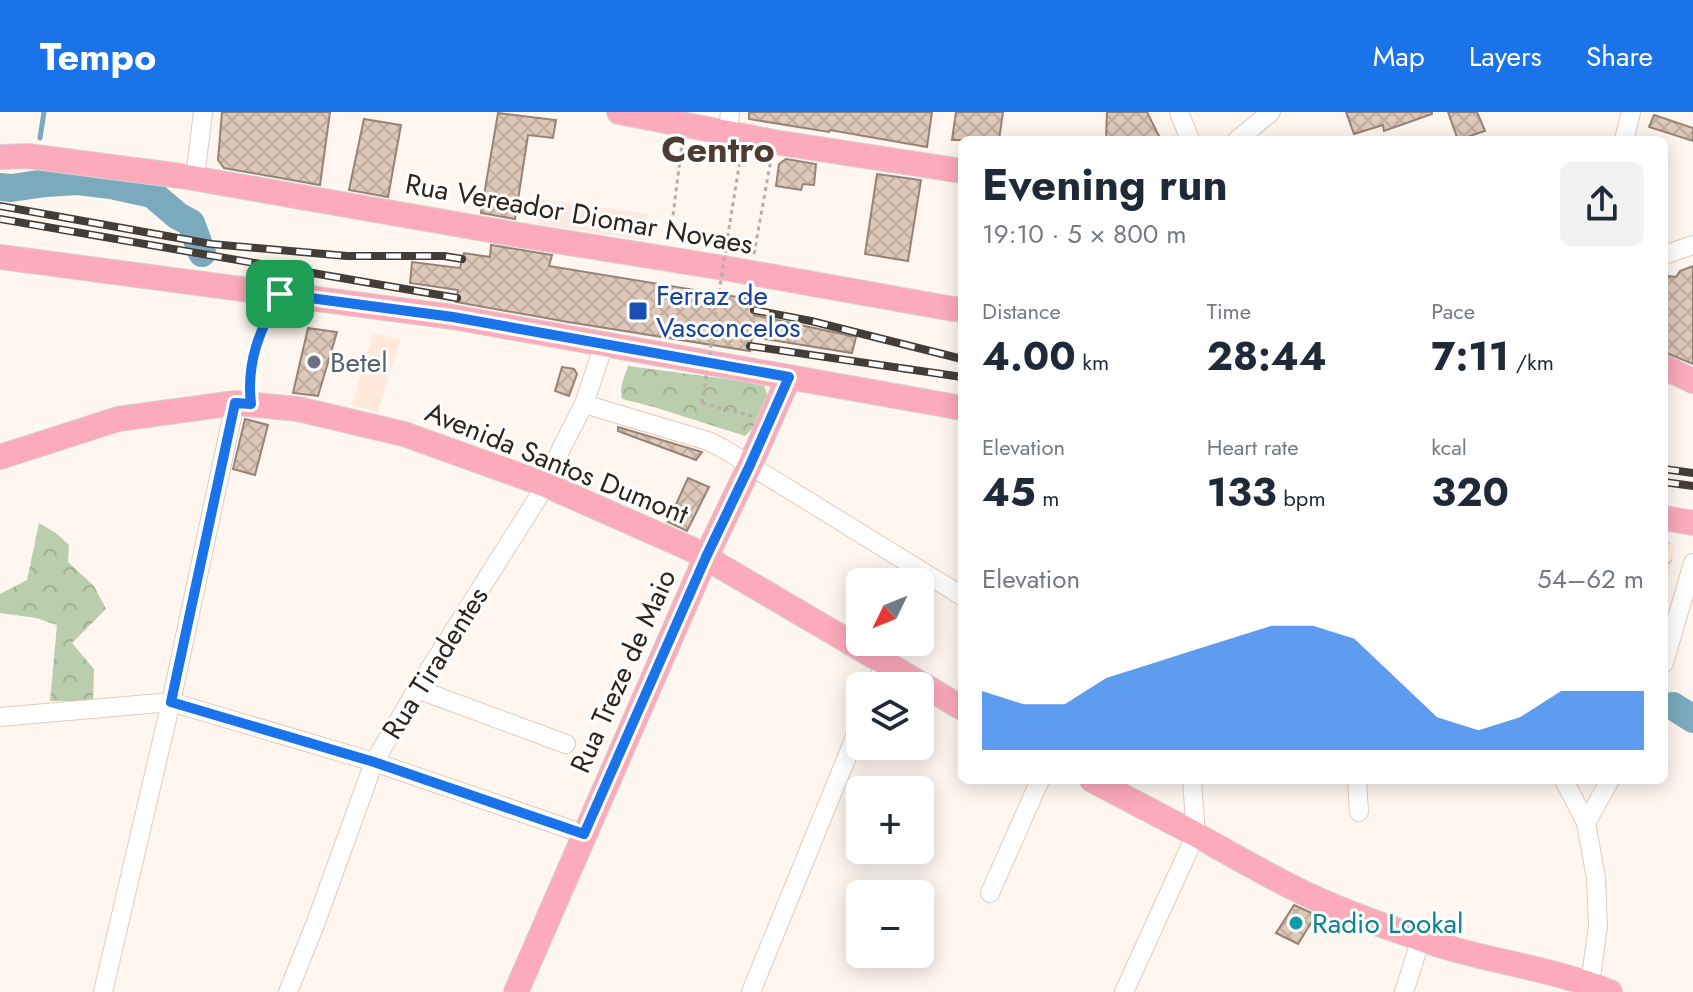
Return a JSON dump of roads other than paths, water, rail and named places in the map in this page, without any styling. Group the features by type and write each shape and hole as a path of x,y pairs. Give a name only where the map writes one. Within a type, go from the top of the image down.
{"main road":[{"path":"619,112 734,127 774,142 958,170"},
{"name":"Rua Vereador Diomar Novaes","path":"0,157 28,156 195,178 958,309"},
{"path":"0,257 453,317 958,407"},
{"path":"1668,369 1693,381"},
{"name":"Rua Treze de Maio","path":"516,992 706,557 789,377"},
{"name":"Avenida Santos Dumont","path":"0,457 118,419 243,403 298,409 404,434 546,485 691,549 876,672"},
{"path":"1668,519 1693,523"},
{"name":"Avenida Santos Dumont","path":"934,697 958,706"},
{"path":"1100,784 1196,834 1260,872 1321,901 1421,939 1600,988"}],"street":[{"path":"195,178 203,112"},
{"path":"1179,112 1188,136"},
{"path":"1242,136 1271,112"},
{"path":"1625,136 1631,112"},
{"path":"1668,254 1693,245"},
{"name":"Rua Tiradentes","path":"288,992 374,762 546,485 584,404 604,345"},
{"path":"103,992 243,403"},
{"path":"584,404 708,441 722,448 958,594"},
{"path":"1668,649 1693,563"},
{"path":"417,689 566,744"},
{"path":"0,717 171,702 374,762 584,834"},
{"path":"751,992 846,759"},
{"path":"990,893 1038,784"},
{"path":"1124,992 1196,834 1192,784"},
{"path":"1357,784 1359,812"},
{"path":"1566,784 1586,823 1596,878 1600,988"},
{"path":"1586,823 1608,784"},
{"path":"1404,992 1421,939"}],"waterway":[{"path":"40,138 44,112"},
{"path":"0,187 78,181 152,194 191,223 202,253"},
{"path":"1673,706 1693,719"}],"railway":[{"path":"0,206 211,244 347,256 444,256 462,259"},
{"path":"0,219 457,298"},
{"path":"754,310 958,358"},
{"path":"750,346 958,376"},
{"path":"1668,470 1693,473"},
{"path":"1668,483 1693,486"}],"place":[{"name":"Ferraz de Vasconcelos","path":"638,311"},
{"name":"Betel","path":"314,362"},
{"name":"Radio Lookal","path":"1296,923"}],"district":[{"name":"Centro","path":"718,149"}]}
